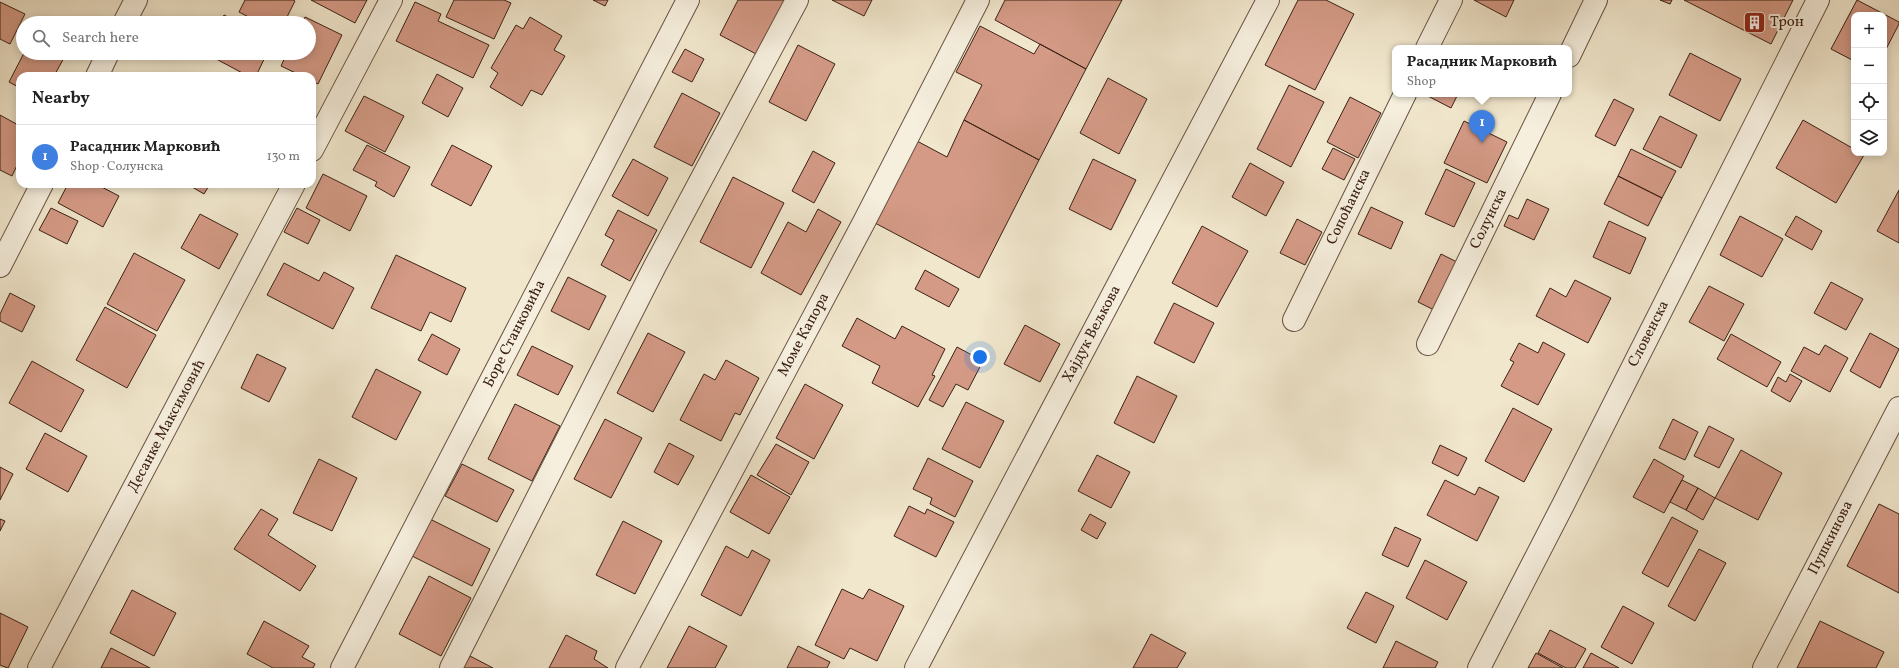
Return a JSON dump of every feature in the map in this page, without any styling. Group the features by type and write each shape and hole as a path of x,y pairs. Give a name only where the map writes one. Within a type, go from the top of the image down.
{"street":[{"path":"128,16 136,0"},
{"path":"316,142 391,0"},
{"name":"Боре Станковића","path":"342,668 688,0"},
{"path":"451,668 652,273 797,0"},
{"name":"Моме Капора","path":"627,668 864,222 978,0"},
{"name":"Хајдук Вељкова","path":"916,668 1268,0"},
{"path":"1429,45 1451,0"},
{"path":"1572,50 1596,0"},
{"name":"Словенска","path":"1479,668 1818,0"},
{"path":"99,72 105,60"},
{"name":"Сопоћанска","path":"1294,320 1404,97"},
{"name":"Солунска","path":"1428,344 1549,97"},
{"path":"0,266 40,188"},
{"name":"Десанке Максимовић","path":"39,668 292,188"},
{"name":"Пушкинова","path":"1764,668 1899,408"}],"building":[{"path":"245,0 295,1 288,16 247,16 239,12"},
{"path":"311,0 367,0 355,23"},
{"path":"454,0 504,0 511,3 494,39 446,17"},
{"path":"593,0 608,0 605,6"},
{"path":"738,0 786,0 758,55 720,35"},
{"path":"832,0 872,0 864,16"},
{"path":"1005,0 1122,0 1086,69 995,20"},
{"path":"1298,0 1326,0 1354,14 1315,90 1265,65"},
{"path":"1474,0 1514,0 1506,17"},
{"path":"1660,0 1672,0 1670,4"},
{"name":"Трон","path":"1684,0 1793,0 1771,44"},
{"path":"1857,0 1880,12 1851,12 1851,59 1831,49"},
{"path":"0,2 25,14 24,16 16,16 16,32 10,44 0,39"},
{"path":"415,2 441,14 438,21 489,45 473,78 396,41"},
{"path":"1887,16 1899,22 1887,47"},
{"path":"530,17 562,36 554,50 565,56 542,95 531,90 522,106 490,87 498,73 491,68 516,25 523,29"},
{"path":"316,22 342,35 318,84 316,83 316,72 294,72 281,66 284,60 316,60"},
{"path":"980,26 1034,54 1040,44 1086,69 1039,160 964,120 982,85 956,72"},
{"path":"798,45 835,64 806,121 769,102"},
{"path":"685,49 704,59 692,82 672,72"},
{"path":"1690,53 1741,79 1720,121 1669,95"},
{"path":"20,60 63,60 56,72 16,72 16,86 9,82"},
{"path":"218,60 264,60 258,72 241,72"},
{"path":"437,74 463,88 448,117 422,103"},
{"path":"1108,78 1147,99 1119,154 1080,133"},
{"path":"1289,85 1324,102 1291,167 1257,149"},
{"path":"682,93 720,113 692,166 654,147"},
{"path":"364,96 404,116 385,152 345,131"},
{"path":"1350,97 1381,113 1358,158 1327,142"},
{"path":"1430,97 1456,97 1451,108"},
{"path":"1614,99 1634,109 1615,146 1595,136"},
{"path":"0,115 16,124 16,168 12,176 0,170"},
{"path":"1660,116 1697,135 1681,168 1643,149"},
{"path":"964,120 1039,160 979,278 875,223 917,141 947,157"},
{"path":"1803,120 1851,147 1851,156 1863,156 1836,203 1776,168"},
{"path":"1464,121 1507,142 1487,183 1444,163"},
{"path":"367,145 410,167 394,197 375,186 377,182 353,170"},
{"path":"452,145 492,166 471,206 431,185"},
{"path":"1333,148 1355,159 1344,180 1322,169"},
{"path":"1631,149 1676,171 1662,198 1618,176"},
{"path":"813,151 835,163 814,203 792,191"},
{"path":"633,159 668,178 648,216 612,196"},
{"path":"1093,159 1136,180 1111,230 1069,209"},
{"path":"1250,163 1284,182 1266,216 1232,197"},
{"path":"1446,169 1475,183 1454,227 1425,214"},
{"path":"323,174 367,196 350,231 306,208"},
{"path":"1618,176 1662,198 1648,226 1604,204"},
{"path":"733,177 784,203 751,268 700,242"},
{"path":"66,188 104,188 119,196 103,227 58,203"},
{"path":"194,188 208,188 204,194"},
{"path":"1899,190 1899,243 1877,231"},
{"path":"1527,199 1549,209 1534,240 1504,226 1509,215 1518,219"},
{"path":"1371,207 1403,222 1391,249 1358,234"},
{"path":"51,208 78,221 67,244 39,230"},
{"path":"297,208 320,220 308,244 284,232"},
{"path":"818,209 841,222 801,295 761,273 788,222 806,232"},
{"path":"618,210 657,230 630,281 601,265 614,240 605,235"},
{"path":"200,214 238,234 219,269 181,248"},
{"path":"1740,216 1783,239 1762,277 1720,255"},
{"path":"1796,216 1822,231 1812,250 1785,235"},
{"path":"1297,219 1322,232 1305,265 1280,253"},
{"path":"1609,221 1646,238 1630,274 1593,257"},
{"path":"1202,226 1248,251 1217,307 1172,283"},
{"path":"134,253 185,280 157,331 107,304"},
{"path":"1441,254 1457,262 1434,310 1418,302"},
{"path":"396,255 466,288 451,322 430,312 421,331 371,308"},
{"path":"284,263 319,281 324,272 354,288 333,329 267,295"},
{"path":"925,270 959,289 949,307 915,289"},
{"path":"568,277 606,296 589,330 551,311"},
{"path":"1575,280 1611,298 1588,343 1536,316 1550,288 1566,297"},
{"path":"1831,282 1863,299 1846,330 1814,313"},
{"path":"1709,286 1744,304 1724,341 1689,322"},
{"path":"10,293 35,306 22,332 0,321 0,314"},
{"path":"1174,303 1214,323 1194,363 1154,343"},
{"path":"105,307 156,335 127,388 76,360"},
{"path":"857,318 895,339 902,326 945,349 932,375 935,376 918,407 872,383 880,366 842,346"},
{"path":"1025,325 1060,344 1040,382 1004,364"},
{"path":"648,333 685,352 653,412 617,393"},
{"path":"1870,333 1899,349 1880,388 1850,371"},
{"path":"432,334 460,349 447,375 418,360"},
{"path":"1731,334 1781,362 1767,387 1717,359"},
{"path":"1543,342 1565,354 1538,405 1501,386 1514,362 1510,360 1519,343 1538,353"},
{"path":"1825,345 1848,358 1830,392 1791,371 1804,347 1819,355"},
{"path":"532,346 573,366 558,395 517,375"},
{"path":"957,347 983,361 968,390 956,384 943,407 929,400"},
{"path":"257,354 286,368 269,402 241,388"},
{"path":"726,360 759,378 740,415 735,413 721,441 680,420 704,374 715,380"},
{"path":"32,361 84,390 61,432 9,403"},
{"path":"376,369 421,392 396,440 352,417"},
{"path":"1790,374 1802,381 1790,402 1771,391 1778,377 1786,382"},
{"path":"1137,376 1177,396 1154,443 1114,423"},
{"path":"805,384 843,405 814,459 776,438"},
{"path":"966,402 1004,421 980,468 942,449"},
{"path":"515,404 560,426 532,481 488,459"},
{"path":"1513,408 1552,429 1524,482 1485,461"},
{"path":"605,419 642,438 611,498 574,479"},
{"path":"1673,419 1698,432 1685,460 1659,448"},
{"path":"1709,426 1734,439 1719,468 1694,456"},
{"path":"45,433 87,456 68,492 26,469"},
{"path":"669,443 694,456 678,485 654,472"},
{"path":"776,444 809,462 791,495 757,475"},
{"path":"1440,445 1467,458 1458,476 1432,463"},
{"path":"1741,450 1782,473 1758,520 1715,498"},
{"path":"1097,455 1130,472 1111,508 1078,491"},
{"path":"928,458 973,481 955,517 930,504 932,498 913,489"},
{"path":"319,459 357,478 332,531 293,513"},
{"path":"1654,459 1684,476 1664,513 1633,497"},
{"path":"462,464 514,490 497,522 445,496"},
{"path":"0,467 13,474 0,500"},
{"path":"751,475 790,497 769,534 730,512"},
{"path":"1445,480 1475,495 1479,487 1499,497 1477,541 1427,515"},
{"path":"1682,480 1698,488 1686,510 1670,502"},
{"path":"1698,488 1715,498 1703,520 1686,510"},
{"path":"1879,504 1899,514 1899,593 1847,566"},
{"path":"909,506 925,514 927,509 954,522 936,557 894,536"},
{"path":"261,509 278,519 268,535 316,566 300,591 234,549"},
{"path":"1090,514 1106,523 1097,539 1081,530"},
{"path":"1672,517 1698,531 1668,587 1642,573"},
{"path":"0,519 5,521 0,531"},
{"path":"430,519 490,549 472,586 412,556"},
{"path":"623,521 662,541 635,594 596,575"},
{"path":"1395,527 1421,539 1408,567 1382,555"},
{"path":"726,546 748,558 752,550 770,560 741,616 701,595"},
{"path":"1699,549 1726,563 1695,621 1668,606"},
{"path":"1425,560 1467,582 1447,620 1406,598"},
{"path":"429,576 471,598 441,656 399,634"},
{"path":"842,589 863,599 869,589 904,606 877,661 850,648 844,659 815,645"},
{"path":"132,590 176,613 154,656 110,633"},
{"path":"1366,592 1394,606 1376,643 1347,628"},
{"path":"1623,606 1654,623 1632,664 1601,647"},
{"path":"0,613 28,627 8,668 0,665"},
{"path":"264,621 309,646 302,657 315,664 313,668 273,668 247,654"},
{"path":"1820,621 1884,652 1876,668 1797,668"},
{"path":"689,626 727,646 715,668 667,668"},
{"path":"1550,630 1586,649 1575,668 1566,668 1538,653"},
{"path":"1151,634 1186,653 1177,668 1133,668"},
{"path":"566,635 597,651 594,659 608,668 549,668"},
{"path":"1396,641 1438,662 1435,668 1383,668"},
{"path":"798,646 830,662 827,668 787,668"},
{"path":"111,648 150,668 101,668"},
{"path":"1536,653 1563,668 1528,668"},
{"path":"1591,653 1619,668 1583,668"},
{"path":"470,656 493,668 463,668"}],"place":[{"name":"Трон","path":"1755,22"},
{"name":"Расадник Марковић","path":"1482,143"}]}
